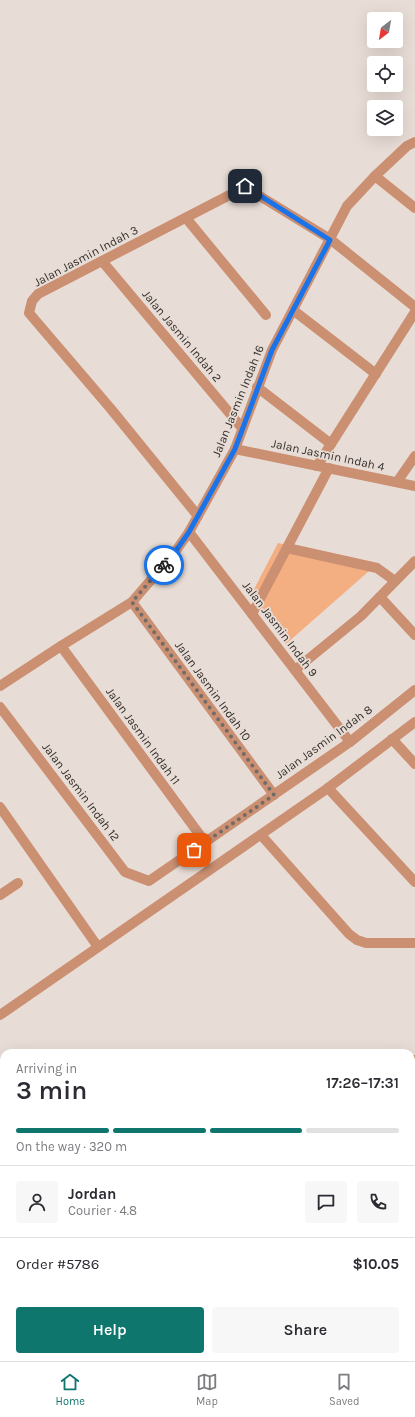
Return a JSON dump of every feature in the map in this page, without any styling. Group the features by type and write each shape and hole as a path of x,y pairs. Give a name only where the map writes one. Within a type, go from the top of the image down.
{"street":[{"name":"Jalan Jasmin Indah 16","path":"0,686 60,646 132,602 175,552 189,532 235,449 272,350 347,206 375,176 407,146 415,142"},
{"path":"375,176 415,208"},
{"name":"Jalan Jasmin Indah 3","path":"198,516 111,409 29,313 32,301 38,294 245,186 330,240"},
{"path":"186,218 266,315"},
{"path":"330,240 415,307"},
{"name":"Jalan Jasmin Indah 2","path":"102,261 242,428"},
{"path":"293,310 376,374"},
{"path":"317,466 415,312"},
{"path":"257,387 331,444"},
{"name":"Jalan Jasmin Indah 4","path":"235,449 415,486"},
{"path":"397,482 415,456"},
{"path":"252,614 329,468"},
{"name":"Jalan Jasmin Indah 9","path":"189,532 350,742"},
{"path":"287,548 377,568 395,581"},
{"path":"295,670 361,616 415,561"},
{"path":"380,597 415,635"},
{"name":"Jalan Jasmin Indah 10","path":"132,602 274,795"},
{"name":"Jalan Jasmin Indah 11","path":"60,646 205,842"},
{"name":"Jalan Jasmin Indah 8","path":"149,882 350,742 415,690"},
{"name":"Jalan Jasmin Indah 12","path":"0,707 125,872 149,882"},
{"path":"0,1015 328,788 415,722"},
{"path":"392,739 415,764"},
{"path":"328,788 415,882"},
{"path":"0,807 98,947"},
{"path":"261,835 349,934 357,940 366,943 415,943"},
{"path":"0,896 18,883"}],"shaded area":[{"path":"278,543 377,564 286,644 250,597"}],"way so far":[{"path":"164,565 132,602 274,795 194,850"}],"route":[{"path":"164,565 189,532 235,449 272,350 330,240 245,186"}]}
